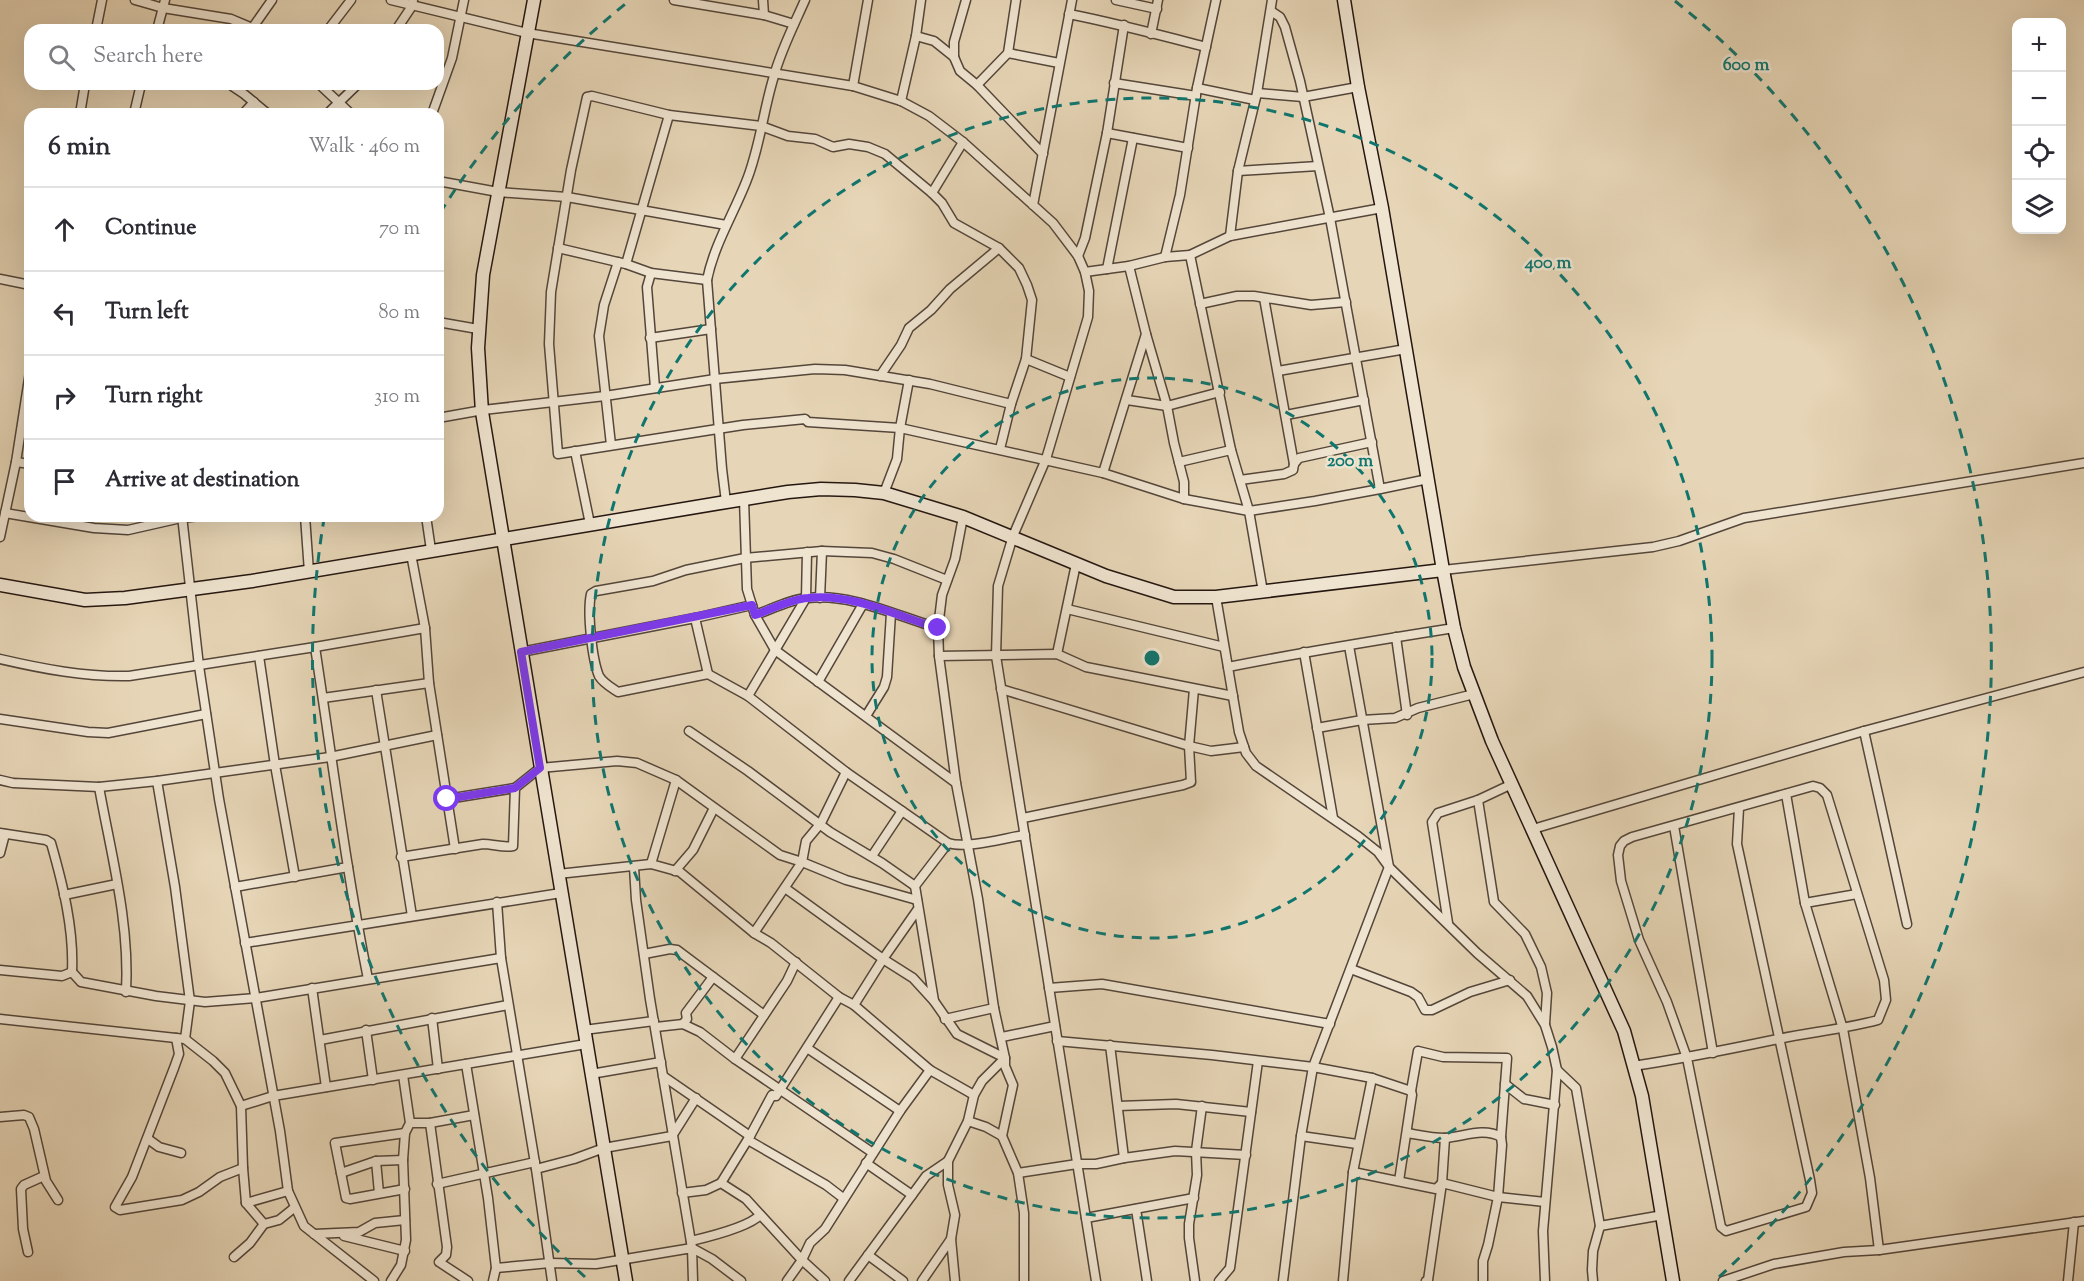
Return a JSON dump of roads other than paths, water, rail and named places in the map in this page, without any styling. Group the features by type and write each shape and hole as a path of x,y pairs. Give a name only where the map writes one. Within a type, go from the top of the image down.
{"street":[{"path":"97,24 102,0"},
{"path":"135,0 164,4 231,19 243,24"},
{"path":"258,24 272,0"},
{"path":"333,24 351,0"},
{"path":"391,0 412,3 461,18 527,33 853,86 901,101 929,116 963,142 1053,223 1078,256 1089,291 1088,317 1046,459 1013,536 998,585 996,656 1096,1281"},
{"path":"444,80 452,58 464,0"},
{"path":"534,0 483,275 478,329 479,370 483,410 521,652 626,1281"},
{"path":"674,0 703,2 794,24"},
{"path":"763,0 764,15"},
{"path":"726,501 718,429 707,280 709,267 746,183 774,73 805,0"},
{"path":"853,86 868,0"},
{"path":"901,101 916,36 921,0"},
{"path":"966,0 954,42 954,57 960,71 977,85 1043,154"},
{"path":"977,85 1008,53 1016,0"},
{"path":"1034,205 1072,0"},
{"path":"1116,0 1157,5 1151,34"},
{"path":"1165,256 1180,195 1196,92 1216,0"},
{"path":"1230,236 1238,171 1256,97 1272,0"},
{"path":"1344,0 1454,628 1464,666 1492,741 1624,1031 1642,1096 1673,1281"},
{"path":"400,24 412,3"},
{"path":"159,24 164,4"},
{"path":"1270,11 1280,17 1285,27 1303,97 1330,218 1380,489"},
{"path":"1069,14 1124,25 1206,47"},
{"path":"1078,256 1085,238 1107,133 1124,25"},
{"path":"916,36 934,41 954,57"},
{"path":"1008,53 1059,63"},
{"path":"1114,83 1256,97 1303,97 1359,87"},
{"path":"81,108 85,90"},
{"path":"135,108 140,90"},
{"path":"238,90 261,108"},
{"path":"326,90 344,108"},
{"path":"333,108 352,90"},
{"path":"434,108 441,90"},
{"path":"1000,449 1011,404 1026,360 1032,300 1018,268 999,248 954,223 942,203 932,193 878,150 849,144 833,147 815,139 788,136 761,126 669,115 624,102 587,97 567,197 549,309 552,402 558,454 805,418 808,422 900,428 1046,459 1103,473 1184,499 1249,511 1428,479"},
{"path":"248,108 254,102"},
{"path":"611,445 604,396 600,321 642,209 669,115"},
{"path":"1107,133 1188,148"},
{"path":"1107,269 1133,138"},
{"path":"932,193 963,142"},
{"path":"1238,171 1318,166"},
{"path":"444,182 498,192 567,197 726,225"},
{"path":"1084,272 1130,267 1165,256 1190,255 1230,236 1382,208"},
{"path":"558,248 622,263 651,273 707,280"},
{"path":"880,376 901,345 909,328 931,310 950,289 999,248"},
{"path":"1190,255 1231,450 1249,511 1263,592"},
{"path":"1130,267 1146,334 1167,405 1184,482 1184,499"},
{"path":"651,273 647,287 655,388"},
{"path":"0,279 24,284"},
{"path":"1200,304 1237,296 1311,305 1346,302"},
{"path":"1240,480 1284,474 1293,470 1294,464 1264,298"},
{"path":"444,323 478,329"},
{"path":"650,338 711,329"},
{"path":"1103,473 1146,334"},
{"path":"1278,371 1406,349"},
{"path":"1026,360 1070,377"},
{"path":"444,417 715,379 815,369 845,370 909,380 1011,404"},
{"path":"884,493 897,459 909,380"},
{"path":"1127,400 1167,405 1220,392"},
{"path":"1286,415 1364,400"},
{"path":"0,537 24,411"},
{"path":"1294,464 1299,458 1311,454 1372,442"},
{"path":"1179,462 1231,450"},
{"path":"575,451 590,524"},
{"path":"16,462 24,463"},
{"path":"0,585 77,599 95,600 189,590 309,572 726,501 821,489 884,493 963,517 1106,576 1174,597 1216,597 1653,547 1679,541 1744,518 2084,463"},
{"path":"744,499 747,589 755,615 775,650 956,783"},
{"path":"5,513 24,516"},
{"path":"963,517 955,559 942,596 938,628 939,656 956,783 978,899 994,1008 1002,1037 1005,1066 1012,1085 1002,1136"},
{"path":"58,522 94,528 128,530 161,522"},
{"path":"182,522 198,666 215,774 280,1131 288,1191 304,1226 374,1281"},
{"path":"305,522 309,572"},
{"path":"427,522 431,550"},
{"path":"947,580 894,559 872,553 822,551 745,558 686,570 652,581 596,591 591,594 590,600 591,638 599,676 618,692 708,674 748,696 846,772 948,843 967,844 1025,835"},
{"path":"819,598 822,551"},
{"path":"748,696 806,598 807,552"},
{"path":"411,554 425,628 429,683 455,849"},
{"path":"1057,654 1076,564"},
{"path":"1216,597 1233,696 1246,753 1256,766 1333,818 1378,852 1389,867 1477,952 1527,996 1545,1025 1557,1070 1543,1231 1545,1281"},
{"path":"755,615 806,598 819,598 863,604 938,628"},
{"path":"818,682 863,604"},
{"path":"521,652 752,605"},
{"path":"1068,609 1224,648"},
{"path":"866,717 884,687 887,677 891,614"},
{"path":"695,618 708,674"},
{"path":"0,659 67,673 129,676 425,628"},
{"path":"1228,667 1304,652 1454,628"},
{"path":"1396,637 1407,715"},
{"path":"1283,1281 1301,1136 1313,1067 1389,867 1349,646"},
{"path":"315,647 330,757 368,979"},
{"path":"1304,652 1333,818"},
{"path":"939,656 1057,654 1086,667 1233,696"},
{"path":"259,656 274,765 295,878"},
{"path":"1533,829 1864,731 2084,672"},
{"path":"323,698 429,683"},
{"path":"1000,689 1189,746 1211,751 1244,747"},
{"path":"1023,818 1191,782 1189,746 1194,689"},
{"path":"376,690 412,916"},
{"path":"1317,728 1362,720 1395,718 1407,715 1418,708 1474,694"},
{"path":"0,719 108,733 206,714"},
{"path":"689,731 821,823 830,832 872,856 915,886"},
{"path":"1864,731 1907,924"},
{"path":"0,780 13,783 99,786 157,781 330,757 437,735"},
{"path":"447,799 515,788 540,768 617,761 637,764 676,780 780,855 802,861 846,879 917,900"},
{"path":"754,933 802,861 806,841 821,823 846,772"},
{"path":"651,864 676,780"},
{"path":"157,781 175,886 190,1001 179,1054 148,1139 137,1160 132,1177 115,1208 120,1210 182,1200 199,1192 220,1177 243,1168"},
{"path":"1448,923 1432,822 1438,813 1478,800 1512,784"},
{"path":"99,786 117,884 128,964 126,992"},
{"path":"1633,1066 1687,1058 1780,1038 1843,1029 1878,1020 1886,1000 1884,981 1827,795 1820,788 1813,786 1624,841 1618,855 1621,880 1638,940 1667,1002 1687,1058 1721,1227 1726,1231 1806,1207 1812,1193 1780,1038 1737,844 1738,808"},
{"path":"401,857 483,844 513,846 515,788"},
{"path":"1786,794 1805,903 1843,1029 1870,1178 1879,1250"},
{"path":"1478,800 1494,902 1525,934 1541,967 1547,993 1545,1025"},
{"path":"675,871 693,850 714,808"},
{"path":"872,856 902,812"},
{"path":"1674,826 1713,1053"},
{"path":"0,853 2,834 46,840 51,843 64,895 73,950 72,972 81,982 126,992 190,1001 256,998 501,958"},
{"path":"934,1001 915,886 948,843"},
{"path":"558,874 651,864 675,871 690,879 754,933 771,943 839,997 854,1005 930,1070 974,1095"},
{"path":"235,887 348,867"},
{"path":"634,867 644,954 691,1245 693,1281"},
{"path":"64,895 117,884"},
{"path":"785,888 913,978 934,1001 957,1034 1005,1058"},
{"path":"245,943 561,893"},
{"path":"1805,903 1857,894"},
{"path":"497,902 501,958 536,1166 552,1281"},
{"path":"854,1005 918,909"},
{"path":"644,954 673,948 765,1016"},
{"path":"735,1059 765,1016 796,962"},
{"path":"1351,969 1411,992 1418,997 1425,1010 1432,1010 1470,992 1510,980"},
{"path":"0,970 62,976 72,972"},
{"path":"684,1024 687,1018 686,1013 713,977"},
{"path":"1049,988 1102,984 1330,1024"},
{"path":"312,988 327,1088"},
{"path":"682,1193 705,1190 721,1183 772,1095 776,1096 839,997"},
{"path":"320,1040 508,1005"},
{"path":"945,1018 994,1008"},
{"path":"432,1018 438,1069"},
{"path":"0,1019 181,1039 213,1061 225,1073 241,1106 246,1203 264,1224"},
{"path":"584,1030 684,1024 700,1032 735,1059 873,1153"},
{"path":"1002,1037 1055,1026"},
{"path":"366,1030 373,1080"},
{"path":"1057,1041 1313,1067 1372,1078 1411,1092"},
{"path":"241,1106 273,1096 586,1044"},
{"path":"1110,1045 1124,1158"},
{"path":"807,1048 900,1112"},
{"path":"1400,1181 1418,1051 1443,1057 1507,1058 1498,1197 1483,1261 1483,1281"},
{"path":"955,1281 951,1239 956,1215 948,1185 948,1161 968,1121 974,1095 982,1081 1005,1058"},
{"path":"1219,1281 1230,1268 1258,1060"},
{"path":"591,1074 661,1062"},
{"path":"466,1064 484,1174 496,1268 493,1281"},
{"path":"787,1281 802,1260 810,1243 825,1229 866,1163 930,1070"},
{"path":"1557,1070 1576,1088 1600,1226 1593,1251 1593,1281"},
{"path":"391,1281 401,1265 405,1251 403,1160 405,1133 410,1123 403,1075"},
{"path":"663,1076 749,1138 826,1185 843,1198"},
{"path":"1343,1281 1357,1144 1372,1078"},
{"path":"1505,1084 1524,1099 1555,1105"},
{"path":"437,1184 574,1159 604,1148 672,1136 696,1098"},
{"path":"1118,1107 1160,1104 1251,1112"},
{"path":"1195,1281 1189,1238 1202,1106"},
{"path":"0,1117 24,1115 29,1118 34,1129 44,1176 58,1200"},
{"path":"410,1123 430,1123 474,1115"},
{"path":"968,1121 986,1126 1002,1136 1018,1173 1024,1213 1024,1281"},
{"path":"430,1123 447,1247 446,1255 439,1262 468,1281"},
{"path":"405,1133 336,1142 345,1195 348,1199 405,1189"},
{"path":"1407,1133 1445,1138 1476,1133 1494,1133 1501,1137"},
{"path":"1301,1136 1357,1144"},
{"path":"1428,1281 1442,1184 1445,1138"},
{"path":"148,1139 159,1147 181,1153"},
{"path":"1018,1173 1077,1164 1096,1164 1175,1151 1246,1155"},
{"path":"341,1173 375,1161 403,1160"},
{"path":"375,1161 379,1193"},
{"path":"849,1281 926,1176 948,1161"},
{"path":"866,1163 912,1195"},
{"path":"1353,1172 1436,1189 1442,1184"},
{"path":"28,1252 23,1229 21,1189 24,1185 44,1176"},
{"path":"721,1183 746,1199 802,1260 825,1281"},
{"path":"1442,1184 1498,1197 1545,1202"},
{"path":"246,1203 288,1191"},
{"path":"1086,1218 1194,1198"},
{"path":"234,1257 250,1243 264,1224 279,1220 294,1208"},
{"path":"1136,1209 1147,1281"},
{"path":"496,1268 550,1263 596,1264 622,1260 691,1245 755,1220 760,1215"},
{"path":"1600,1226 1663,1215"},
{"path":"314,1234 359,1232 375,1223 405,1220"},
{"path":"1727,1280 1774,1264 1844,1252 1879,1250 2084,1221"},
{"path":"2068,1281 2074,1222"},
{"path":"335,1233 405,1251"},
{"path":"922,1281 951,1239"},
{"path":"691,1245 741,1281"},
{"path":"868,1255 903,1281"}]}
